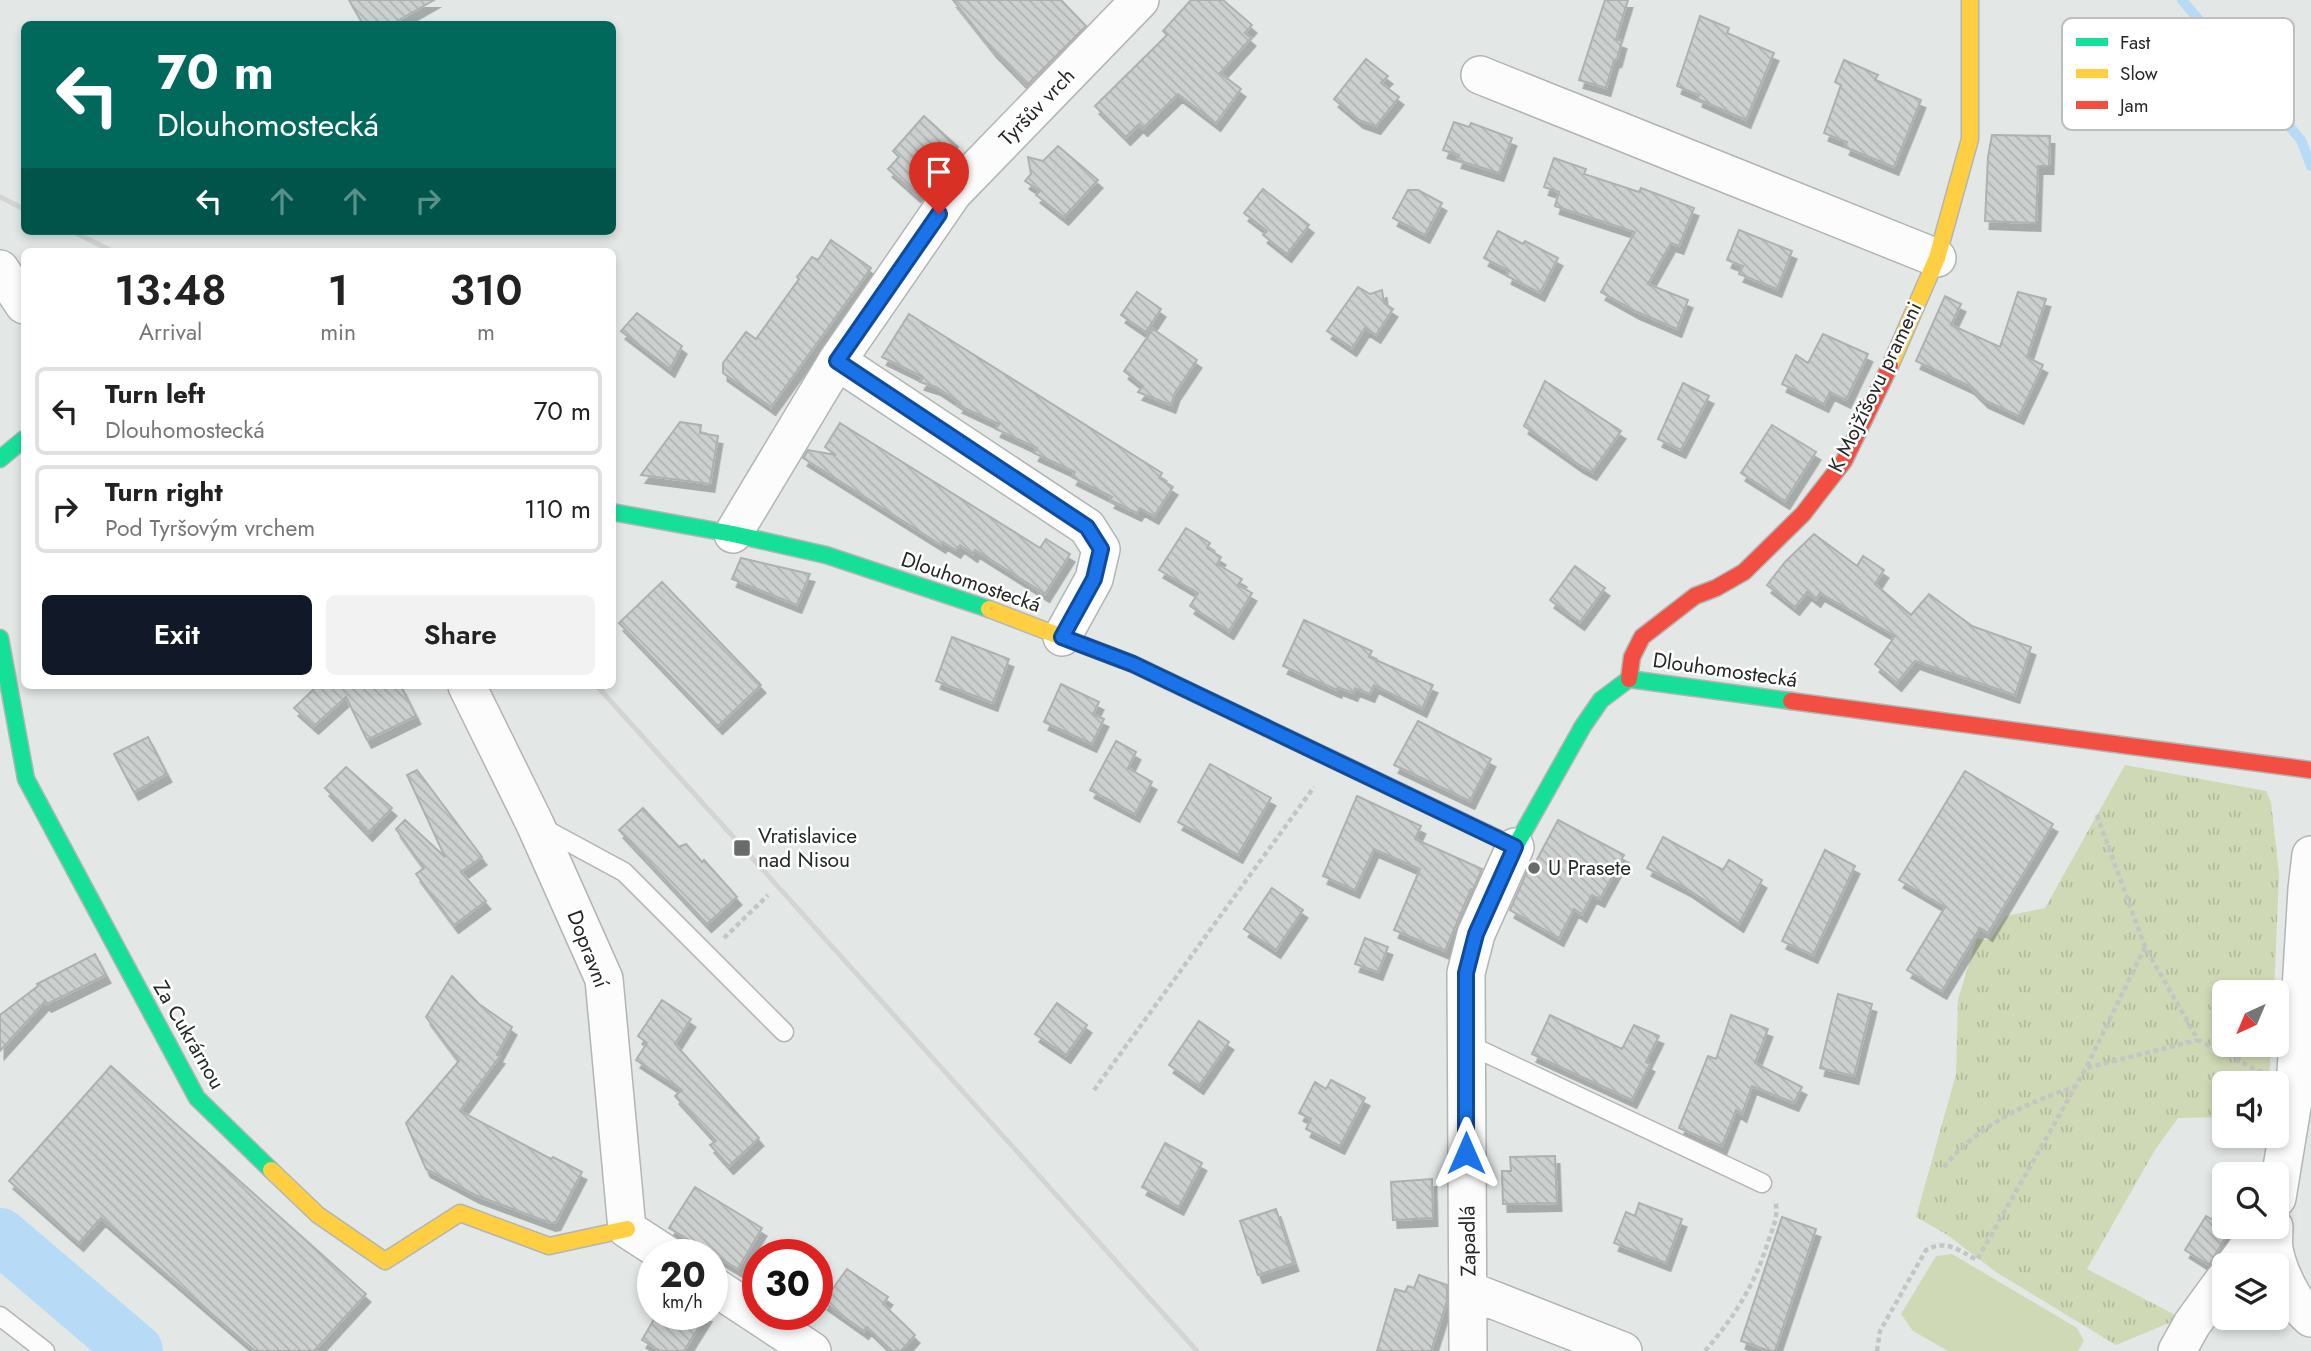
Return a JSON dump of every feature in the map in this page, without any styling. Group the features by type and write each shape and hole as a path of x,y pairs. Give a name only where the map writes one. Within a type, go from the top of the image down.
{"street":[{"name":"Tyršův vrch","path":"733,534 837,361 953,193 1140,0"},
{"name":"K Mojžíšovu prameni","path":"1629,679 1632,657 1642,637 1695,596 1744,572 1803,514 1843,461 1891,364 1937,258 1970,139 1970,0"},
{"path":"1480,75 1937,258"},
{"path":"0,269 21,277"},
{"path":"0,269 21,300"},
{"path":"837,361 1087,527 1101,549 1094,579 1062,637"},
{"path":"0,459 21,442"},
{"name":"Dlouhomostecká","path":"616,513 733,534 826,555 964,599 1133,664 1515,847 1601,699 1629,679 2311,770"},
{"name":"Za Cukrárnou","path":"0,638 26,779 197,1098 318,1215 385,1261 460,1213 549,1247 627,1228"},
{"name":"Dopravní","path":"468,689 535,824 604,979 627,1228"},
{"name":"Zapadlá","path":"1468,1351 1466,973 1476,934 1515,847"},
{"path":"2283,1162 2305,1009 2307,889 2311,855"},
{"path":"627,1228 643,1239"},
{"path":"2274,1239 2281,1274 2304,1313 2311,1318"},
{"path":"1468,1290 1623,1351"},
{"path":"728,1296 812,1351"},
{"path":"2177,1351 2212,1296"}],"lane":[{"path":"535,824 624,872 784,1032"},
{"path":"1465,1043 1762,1183"},
{"path":"0,1315 45,1351"}],"path":[{"path":"1094,1090 1333,761"},
{"path":"2097,815 2145,947 2198,1040 2295,1089"},
{"path":"707,955 768,895"},
{"path":"1877,1351 1880,1331 1926,1250 1934,1246 1950,1245 1978,1260 2086,1068 2145,947"},
{"path":"2086,1068 2198,1040"},
{"path":"1944,1167 1956,1152 1994,1122 2044,1097 2075,1087"},
{"path":"1705,1351 1734,1315 1757,1275 1778,1212 1774,1196 1762,1183"}],"green space":[{"path":"2125,765 2266,791 2271,802 2279,874 2275,980 2212,980 2212,1057 2270,1057 2270,1071 2212,1071 2212,1117 2178,1118 2155,1150 2087,1269 2181,1318 2116,1345 1996,1272 1946,1234 1916,1217 1956,1074 1958,999 1977,939 1990,940 2006,916 2045,908"},
{"path":"1952,1254 2077,1328 2084,1341 2078,1351 1948,1351 1913,1331 1901,1314 1936,1256"}],"building":[{"path":"349,0 434,0 397,21 361,21"},
{"path":"953,0 1061,0 1086,26 1027,85 992,49"},
{"path":"1191,0 1223,0 1252,25 1245,33 1251,38 1220,73 1241,89 1216,123 1178,94 1143,128 1139,124 1126,137 1095,106 1167,35 1163,31"},
{"path":"1605,0 1628,0 1616,39 1622,41 1606,88 1579,80"},
{"path":"1700,16 1729,28 1727,33 1774,53 1746,120 1698,99 1699,95 1677,86"},
{"path":"1366,59 1388,76 1381,83 1399,97 1376,126 1359,120 1334,99"},
{"path":"1844,60 1878,75 1875,80 1921,100 1894,167 1845,147 1847,142 1824,133 1841,85 1835,82"},
{"path":"924,116 958,147 916,194 888,169 899,157 893,151"},
{"path":"1454,122 1469,127 1471,123 1512,138 1499,173 1457,160 1459,155 1443,150"},
{"path":"1992,135 2050,136 2049,166 2038,166 2036,223 1985,221 1988,157"},
{"path":"1058,146 1098,180 1064,217 1036,195 1040,191 1025,181 1031,174 1028,157 1043,161"},
{"path":"1554,158 1586,169 1584,174 1639,192 1641,188 1694,208 1679,246 1671,243 1648,284 1688,300 1677,329 1635,311 1601,292 1635,232 1555,206 1559,192 1544,187"},
{"path":"1263,189 1309,225 1287,254 1263,235 1267,231 1244,213"},
{"path":"1408,190 1418,190 1442,203 1425,235 1393,218"},
{"path":"1739,230 1792,251 1777,289 1739,274 1743,266 1727,260"},
{"path":"1498,231 1558,258 1540,293 1507,276 1509,271 1484,258"},
{"path":"831,240 871,268 771,407 723,373 723,363 746,332 756,339 812,257 818,260"},
{"path":"1358,287 1370,294 1382,290 1384,303 1393,309 1376,335 1365,328 1352,348 1327,331"},
{"path":"1137,292 1161,309 1146,332 1121,315"},
{"path":"2018,292 2046,299 2027,357 2043,365 2019,416 1984,400 1970,386 1916,361 1945,296 1961,304 1951,325 2000,347"},
{"path":"637,313 682,346 670,369 621,331"},
{"path":"909,314 1162,473 1159,478 1173,487 1154,516 1140,508 1137,513 1110,500 1112,497 1072,477 1075,472 1034,453 1037,448 996,429 999,424 958,405 960,403 936,387 920,382 923,377 882,357"},
{"path":"1153,329 1197,360 1175,393 1171,405 1138,392 1143,386 1124,371"},
{"path":"1823,334 1868,354 1846,400 1830,392 1824,404 1782,384 1796,355 1808,363"},
{"path":"1545,381 1621,431 1592,472 1524,426"},
{"path":"1683,383 1709,396 1681,450 1658,439"},
{"path":"680,422 701,425 700,433 718,436 710,484 641,475"},
{"path":"840,423 1040,548 1046,539 1070,554 1045,594 975,550 973,554 960,545 956,550 943,542 941,545 803,458 808,450 836,455 825,447"},
{"path":"1772,425 1816,452 1785,501 1741,473"},
{"path":"1186,528 1210,543 1207,548 1221,557 1217,564 1242,579 1238,585 1252,593 1229,631 1190,606 1198,593 1159,570"},
{"path":"1814,534 1857,566 1863,556 1884,570 1875,584 1911,615 1929,594 1972,626 2031,647 2015,695 1915,661 1897,683 1875,664 1895,636 1820,593 1816,599 1807,592 1795,607 1767,585 1785,562"},
{"path":"741,558 810,574 797,605 732,579"},
{"path":"1575,566 1605,588 1580,622 1550,600"},
{"path":"662,582 761,685 718,726 619,623"},
{"path":"1304,620 1372,651 1369,657 1433,685 1422,709 1374,685 1370,694 1355,688 1353,693 1338,687 1337,690 1283,666"},
{"path":"952,637 1009,659 993,703 936,681"},
{"path":"1061,684 1099,702 1093,714 1104,719 1092,744 1044,722"},
{"path":"314,689 402,689 416,716 367,740 346,697 314,726 294,708"},
{"path":"1418,721 1491,759 1470,801 1394,765"},
{"path":"148,737 167,774 134,792 114,754"},
{"path":"1116,741 1136,752 1128,768 1152,782 1135,814 1090,790"},
{"path":"1210,764 1271,798 1238,855 1178,822"},
{"path":"346,767 392,808 368,833 325,788"},
{"path":"417,770 482,857 461,872 486,901 454,925 416,874 424,868 396,829 405,820 445,857 407,775"},
{"path":"1965,771 2053,824 1988,933 1980,928 1942,991 1907,970 1945,907 1899,880"},
{"path":"1357,796 1421,826 1415,839 1482,869 1445,951 1394,930 1420,869 1374,849 1355,890 1323,876"},
{"path":"643,808 679,847 686,844 702,862 704,860 737,897 707,924 619,830"},
{"path":"1558,820 1624,855 1600,899 1592,895 1582,914 1574,909 1559,938 1510,910 1530,865 1533,867"},
{"path":"1663,837 1723,870 1729,860 1762,880 1739,924 1686,888 1647,868"},
{"path":"1825,850 1855,866 1813,955 1782,941"},
{"path":"1272,888 1303,910 1276,950 1244,929"},
{"path":"1365,938 1388,947 1378,972 1355,964"},
{"path":"95,954 106,975 47,1004 45,1001 0,1051 0,1015 38,986 37,984"},
{"path":"452,976 479,1004 512,1027 497,1055 500,1056 460,1111 551,1159 553,1157 582,1172 556,1222 551,1223 475,1195 426,1169 406,1123 459,1061 426,1017"},
{"path":"1838,994 1872,1004 1854,1076 1820,1068"},
{"path":"662,1000 691,1019 675,1044 759,1138 729,1166 710,1145 716,1141 675,1096 682,1090 636,1060 647,1043 638,1036"},
{"path":"1057,1003 1087,1025 1066,1055 1035,1034"},
{"path":"1550,1015 1622,1049 1634,1025 1659,1036 1646,1062 1650,1064 1632,1100 1532,1054"},
{"path":"1731,1015 1768,1029 1755,1063 1802,1087 1794,1103 1752,1086 1742,1114 1736,1110 1722,1146 1679,1128 1708,1056 1716,1059"},
{"path":"1199,1021 1229,1042 1199,1086 1169,1065"},
{"path":"111,1066 366,1294 314,1351 255,1351 101,1218 79,1243 9,1181"},
{"path":"1331,1080 1365,1098 1340,1146 1306,1129 1311,1119 1299,1113 1315,1082 1326,1089"},
{"path":"1165,1143 1202,1163 1179,1207 1142,1187"},
{"path":"1555,1156 1557,1203 1503,1204 1502,1171 1511,1171 1510,1157"},
{"path":"1432,1179 1433,1218 1393,1220 1391,1182"},
{"path":"695,1187 762,1228 756,1239 742,1239 742,1262 738,1269 728,1263 728,1239 688,1239 669,1228"},
{"path":"1639,1203 1682,1219 1666,1263 1614,1243 1626,1212 1635,1216"},
{"path":"1276,1209 1294,1263 1258,1275 1240,1221"},
{"path":"2206,1216 2212,1220 2212,1239 2225,1239 2216,1253 2212,1253 2209,1265 2185,1250"},
{"path":"1782,1217 1816,1229 1775,1351 1770,1351 1741,1341"},
{"path":"847,1269 888,1297 883,1304 915,1335 901,1351 892,1351 867,1327 864,1331 833,1309 833,1288"},
{"path":"1419,1275 1447,1285 1447,1301 1431,1351 1377,1351 1395,1289 1405,1292 1408,1286 1414,1288"},
{"path":"648,1330 697,1330 684,1351 661,1351 642,1340"}],"waterway":[{"path":"2182,0 2197,18"},
{"path":"2292,130 2301,140 2311,166"},
{"path":"0,1236 135,1351"}],"railway":[{"path":"0,197 21,208"},
{"path":"80,235 106,248"},
{"path":"600,689 1197,1351"}],"traffic: fast":[{"path":"0,459 21,442"},
{"path":"616,513 733,534 826,555 989,609"},
{"path":"0,638 26,779 197,1098 271,1170"},
{"path":"1497,838 1515,847 1583,726 1601,700 1629,679 1791,701"}],"traffic: slow":[{"path":"1890,366 1937,258 1970,139 1970,0"},
{"path":"989,609 1133,664 1497,838"},
{"path":"271,1170 318,1215 385,1261 460,1213 549,1246 627,1229"}],"traffic: jam":[{"path":"1629,679 1632,657 1642,637 1695,596 1744,572 1803,514 1844,461 1890,366"},
{"path":"1791,701 2311,770"}],"place":[{"name":"Vratislavice nad Nisou","path":"742,848"},
{"name":"U Prasete","path":"1534,868"}],"route":[{"path":"939,214 837,361 1087,527 1101,549 1094,579 1062,637 1133,664 1515,847 1476,934 1466,973 1466,1153"}]}
